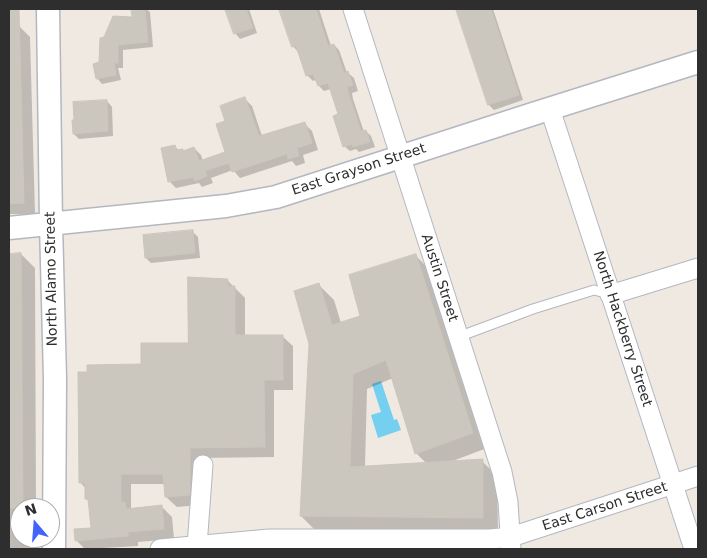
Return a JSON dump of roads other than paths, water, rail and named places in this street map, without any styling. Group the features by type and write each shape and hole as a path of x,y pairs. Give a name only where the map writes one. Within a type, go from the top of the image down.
{"street":[{"name":"North Alamo Street","path":"48,9 55,379 54,549"},
{"name":"Austin Street","path":"353,9 502,472 508,502 511,543"},
{"name":"East Grayson Street","path":"9,228 226,206 276,197 698,62"},
{"name":"North Hackberry Street","path":"550,109 694,549"},
{"path":"610,295 698,268"},
{"path":"197,548 203,465"},
{"name":"East Carson Street","path":"160,549 197,548 268,539 490,539 511,543 698,476"}],"lane":[{"path":"458,337 533,309 594,290 610,295"}],"water":[{"path":"381,381 394,420 397,419 401,430 378,438 371,415 381,412 372,384"}]}
